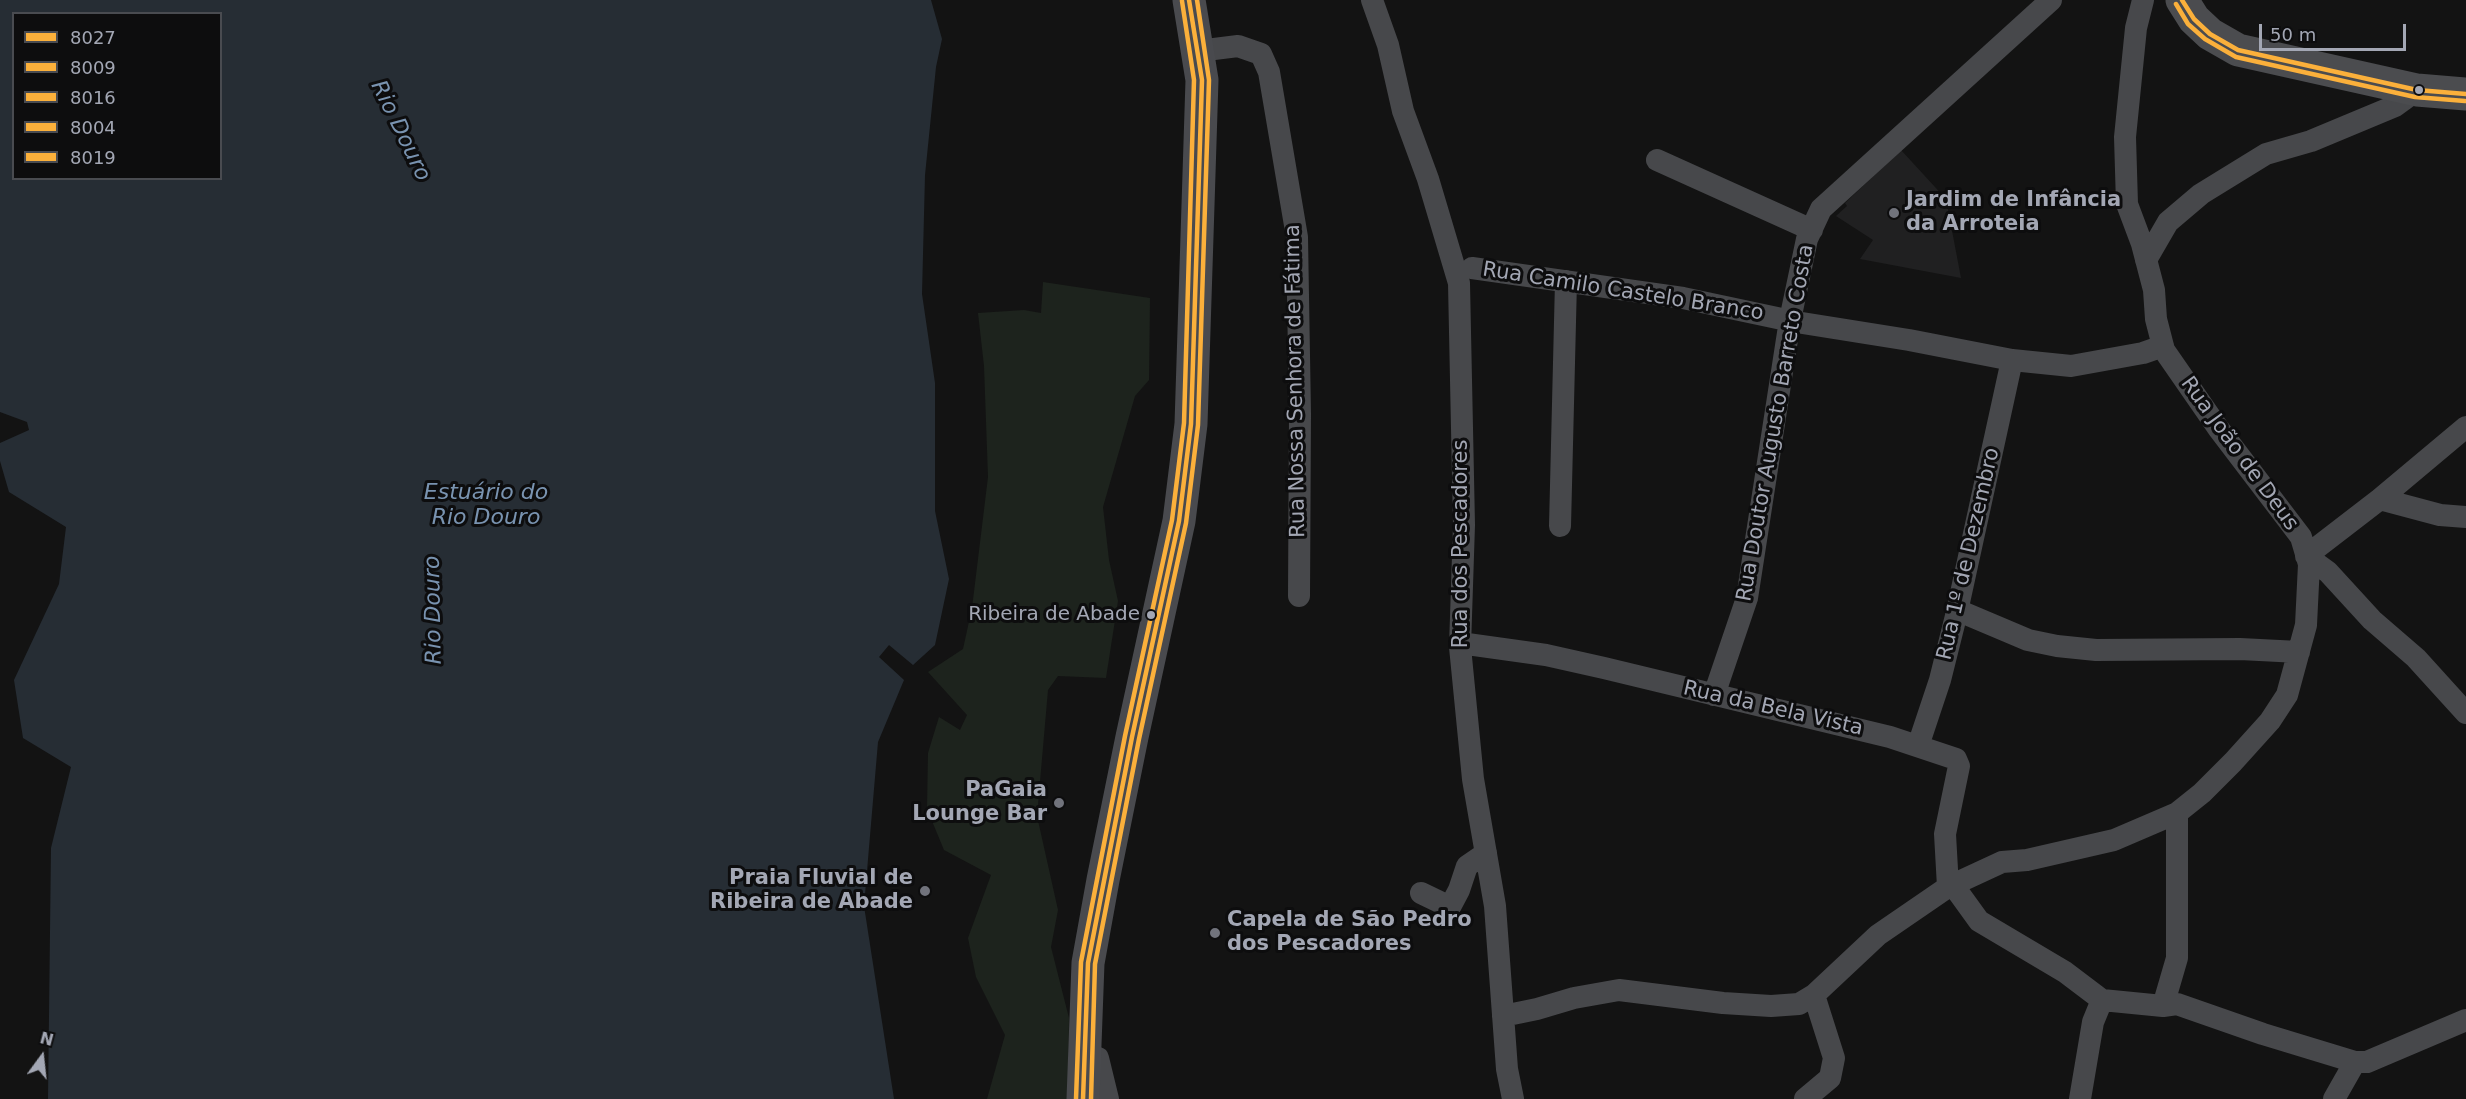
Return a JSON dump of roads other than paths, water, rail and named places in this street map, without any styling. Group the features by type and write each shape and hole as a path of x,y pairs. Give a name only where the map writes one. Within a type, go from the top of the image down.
{"main road":[{"path":"1083,1099 1083,1054 1089,963 1098,903 1179,521 1191,424 1202,80 1189,0"}],"street":[{"name":"Rua dos Pescadores","path":"1372,0 1388,45 1403,111 1428,179 1459,283 1464,525 1460,643 1473,779 1495,906 1507,1069 1513,1099"},
{"name":"Rua Doutor Augusto Barreto Costa","path":"1714,695 1746,598 1790,320 1807,239 1821,209 2051,0"},
{"name":"Rua João de Deus","path":"1503,1016 1574,998 1619,990 1723,1003 1771,1006 1799,1004 1814,995 1878,935 1951,886 2002,862 2027,860 2114,840 2177,813 2202,794 2270,722 2287,695 2306,625 2308,564 2301,537 2218,428 2163,346 2156,319 2154,290 2127,204 2125,172 2125,136 2131,65 2136,28 2143,0"},
{"path":"2182,0 2194,19 2210,34 2238,50 2417,90 2466,94"},
{"name":"Rua Nossa Senhora de Fátima","path":"1198,51 1238,46 1261,54 1269,72 1297,237 1300,414 1299,596"},
{"path":"2146,260 2168,222 2201,194 2266,154 2311,141 2395,106 2417,90"},
{"path":"1657,160 1812,230"},
{"name":"Rua Camilo Castelo Branco","path":"1472,268 1683,298 1790,320 2012,360 2071,366 2143,353 2163,346"},
{"path":"1560,526 1566,281"},
{"name":"Rua 1º de Dezembro","path":"1918,746 1940,680 1958,610 2012,360"},
{"path":"2466,427 2380,499 2306,556 2328,572 2372,620 2416,658 2466,713"},
{"path":"2380,499 2440,515 2466,517"},
{"path":"1958,610 2028,640 2096,651 2240,649 2299,652"},
{"name":"Rua da Bela Vista","path":"1460,643 1546,655 1890,737 1956,759 1959,766 1945,834 1951,886"},
{"path":"2163,1006 2177,958 2177,813"},
{"path":"1421,893 1450,907 1459,890 1467,866 1486,853"},
{"path":"1951,886 1979,921 2065,972 2102,1000 2163,1006 2177,1004 2263,1034 2355,1062 2367,1062 2466,1020"},
{"path":"1805,1099 1830,1078 1834,1058 1814,995"},
{"path":"2080,1099 2092,1022 2102,1000"},
{"path":"1083,1054 1098,1058 1108,1099"},
{"path":"2334,1099 2355,1062"}],"water":[{"name":"Estuário do Rio Douro","path":"0,0 931,0 942,39 936,67 925,175 922,294 935,383 935,511 949,579 935,645 913,665 889,645 879,657 904,680 878,742 864,906 894,1099 48,1099 51,848 71,767 23,738 14,680 59,584 66,527 9,492 0,461 0,443 29,430 27,422 0,412"}],"place":[{"name":"Jardim de Infância da Arroteia","path":"1894,213"},
{"name":"Ribeira de Abade","path":"1151,615"},
{"name":"PaGaia Lounge Bar","path":"1059,803"},
{"name":"Praia Fluvial de Ribeira de Abade","path":"925,891"},
{"name":"Capela de São Pedro dos Pescadores","path":"1215,933"}],"water label":[{"name":"Rio Douro","path":"400,131"},
{"name":"Rio Douro","path":"434,610"}]}
